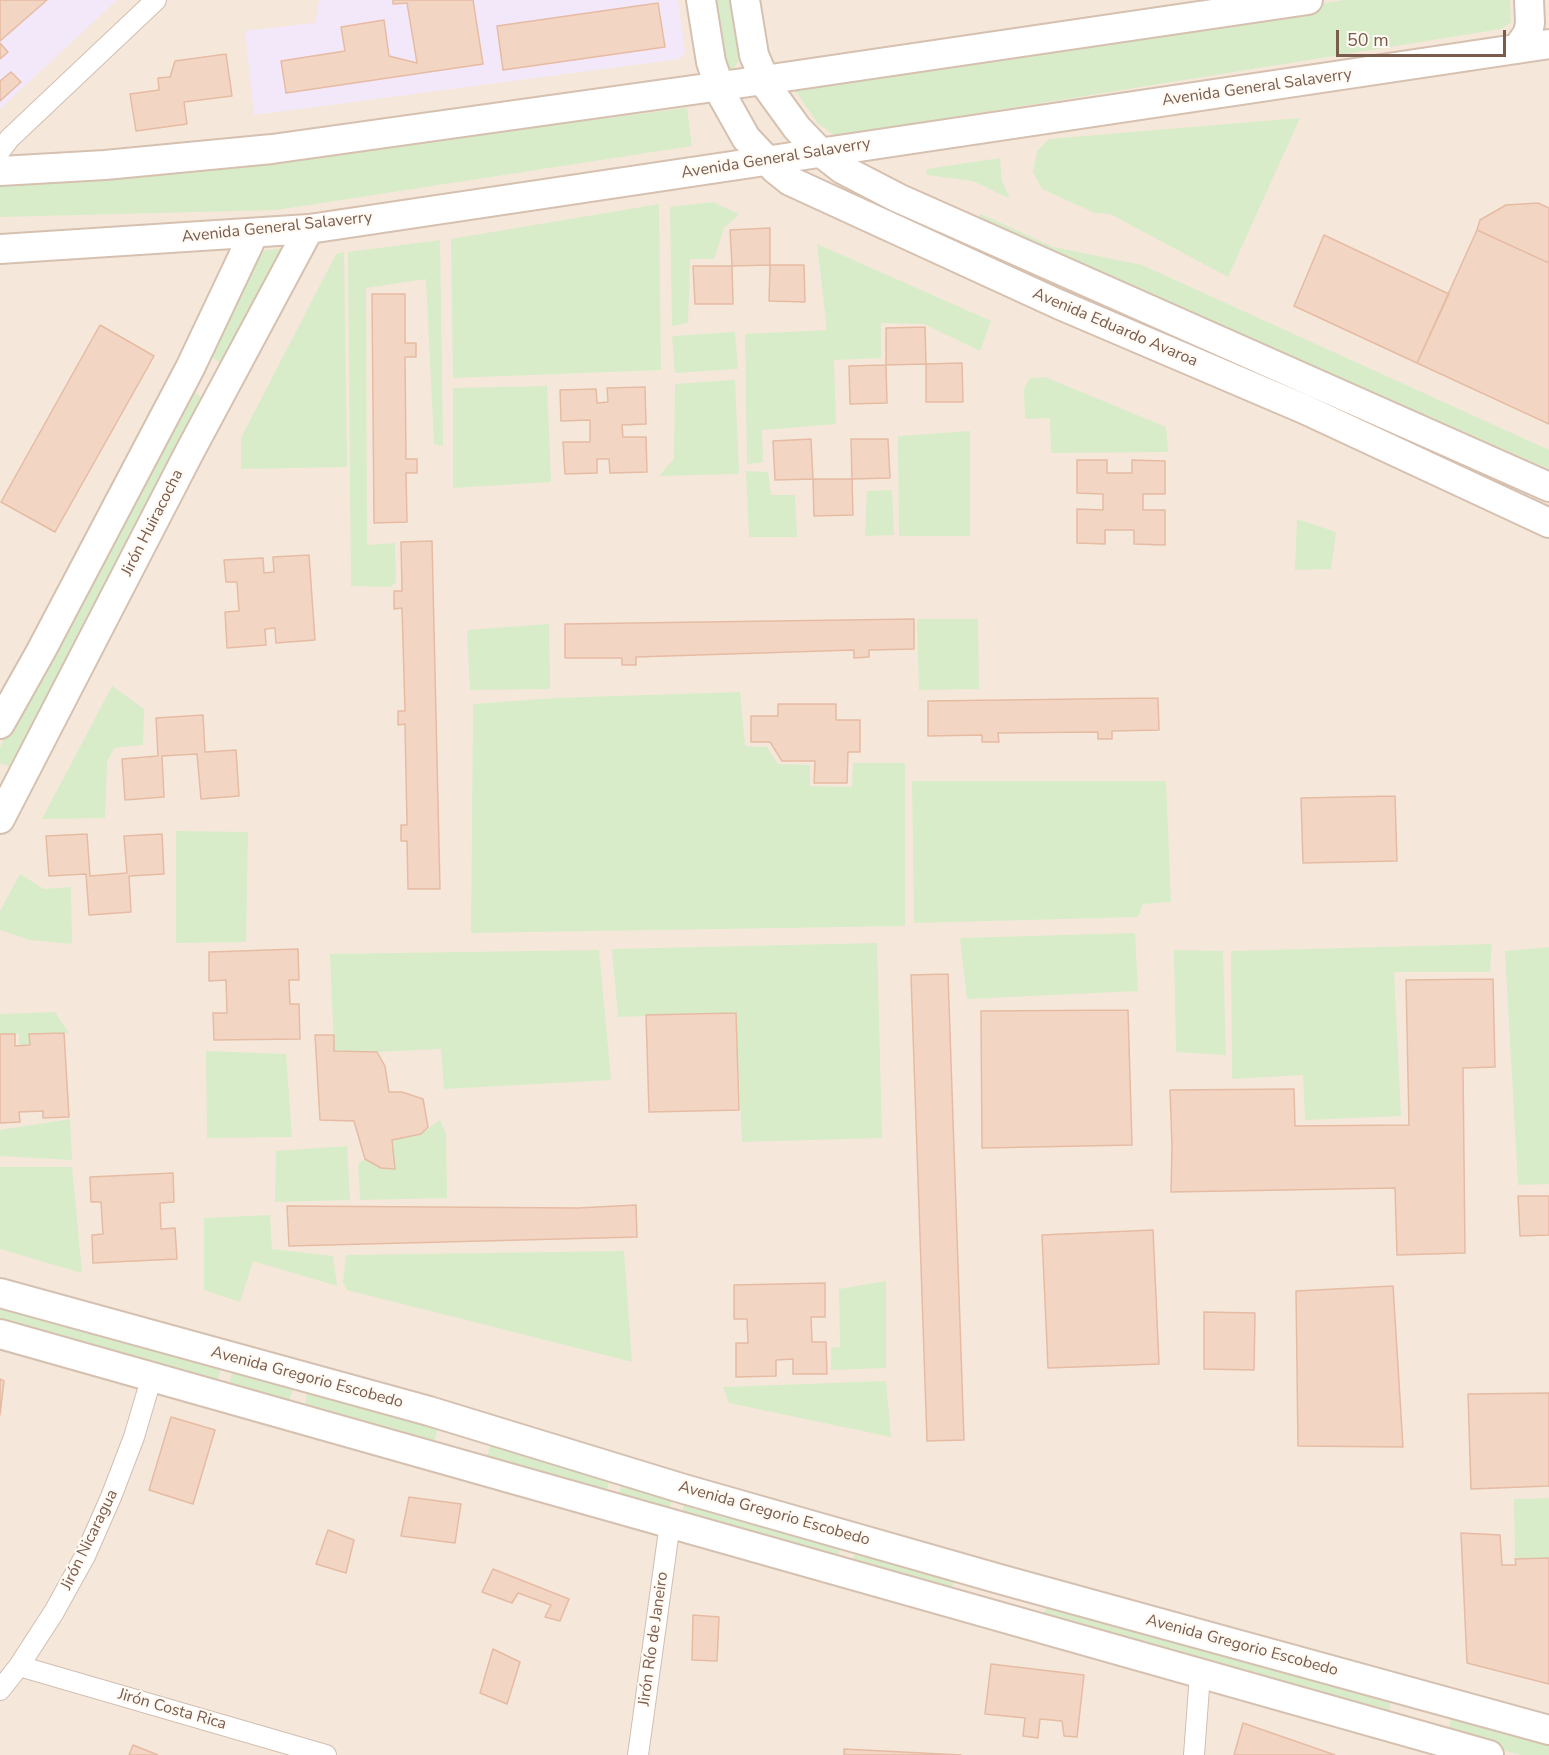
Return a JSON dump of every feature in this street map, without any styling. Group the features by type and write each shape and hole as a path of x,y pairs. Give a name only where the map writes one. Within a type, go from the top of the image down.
{"main road":[{"name":"Avenida Eduardo Avaroa","path":"701,0 708,51 719,87 738,125 765,160 782,176 797,185 1058,304 1304,409 1549,523"},
{"name":"Avenida Eduardo Avaroa","path":"745,0 751,43 764,80 792,123 819,151 842,169 872,186 1549,487"},
{"path":"0,171 105,165 272,149 719,87 1306,0"},
{"path":"1517,49 1528,33 1531,13 1529,0"},
{"path":"1542,0 1549,20"},
{"name":"Avenida General Salaverry","path":"0,249 309,228 1549,44"},
{"name":"Jirón Huiracocha","path":"2,806 309,228"},
{"path":"0,724 190,368 254,233"},
{"path":"1058,304 1072,274"},
{"path":"190,368 224,387"},
{"name":"Avenida Gregorio Escobedo","path":"0,1293 429,1411 1003,1580 1549,1730"},
{"path":"0,1334 1489,1755"},
{"path":"415,1451 429,1445 434,1440 436,1425 429,1411"},
{"path":"453,1461 447,1451 446,1439 451,1428 462,1422"},
{"path":"992,1614 1003,1580"},
{"path":"1435,1740 1438,1699"}],"street":[{"path":"0,151 10,138 156,0"},
{"name":"Jirón Nicaragua","path":"0,1690 19,1666 54,1612 85,1556 134,1437 152,1376"},
{"name":"Jirón Río de Janeiro","path":"638,1755 670,1523"},
{"name":"Jirón Costa Rica","path":"19,1666 326,1755"},
{"path":"1194,1755 1200,1674"}],"shaded area":[{"path":"0,0 1549,0 1549,1755 0,1755"},
{"path":"0,0 117,0 0,109"},
{"path":"319,0 678,0 685,52 679,59 254,115 245,31 315,23"}],"green space":[{"path":"712,0 730,0 739,60 733,69 725,70"},
{"path":"1344,0 1510,0 1511,22 1501,29 836,136 818,124 795,90"},
{"path":"687,108 692,146 276,210 0,217 0,182 269,160"},
{"path":"1300,118 1228,277 1110,214 1095,213 1042,189 1033,172 1037,151 1049,139"},
{"path":"1000,158 1002,181 1010,199 973,181 926,175 927,169"},
{"path":"713,202 739,214 724,228 714,259 690,259 688,323 672,326 670,207"},
{"path":"659,204 661,370 453,378 451,239"},
{"path":"981,214 1053,247 1142,265 1549,450 1549,469 977,219"},
{"path":"440,240 443,446 434,444 426,279 366,288 367,545 395,543 396,582 390,587 351,586 348,252"},
{"path":"817,244 991,321 980,351 924,324 881,323 881,358 834,360 836,424 762,430 763,462 747,464 745,334 827,330"},
{"path":"283,248 221,363 204,353 260,251"},
{"path":"344,252 347,467 241,469 241,438 336,254"},
{"path":"735,332 738,369 675,373 672,336"},
{"path":"1045,377 1166,427 1168,452 1051,453 1050,418 1025,419 1024,389 1030,378"},
{"path":"735,380 739,474 659,476 674,459 675,384"},
{"path":"547,386 551,482 453,488 453,388"},
{"path":"189,388 205,400 14,768 0,763 0,747"},
{"path":"970,431 970,536 899,536 898,436"},
{"path":"746,471 768,472 771,495 795,495 797,537 749,537"},
{"path":"892,490 894,535 865,536 867,491"},
{"path":"1297,519 1336,532 1331,569 1295,570"},
{"path":"917,619 978,619 979,689 919,690"},
{"path":"549,624 550,689 470,690 467,630"},
{"path":"112,686 144,709 143,745 114,748 107,762 105,818 42,819"},
{"path":"740,692 745,746 767,747 778,764 810,765 810,786 852,787 853,763 905,763 905,926 471,933 473,704 555,698"},
{"path":"912,781 1166,781 1171,902 1143,904 1138,917 914,923"},
{"path":"176,831 248,832 246,942 176,943"},
{"path":"20,874 44,889 71,887 72,944 30,940 0,930 0,911"},
{"path":"1135,933 1138,991 967,999 960,938"},
{"path":"877,943 882,1138 742,1142 736,1013 618,1017 612,949"},
{"path":"1492,944 1490,972 1394,972 1401,1116 1305,1120 1303,1075 1232,1079 1231,951"},
{"path":"1549,947 1549,1184 1518,1185 1505,951"},
{"path":"599,950 611,1080 444,1089 441,1049 377,1052 334,1051 330,954"},
{"path":"1174,950 1223,951 1226,1055 1176,1052"},
{"path":"55,1012 69,1033 34,1034 34,1045 19,1046 19,1034 0,1035 0,1014"},
{"path":"206,1051 286,1054 292,1137 207,1138"},
{"path":"70,1119 72,1160 0,1156 0,1130"},
{"path":"440,1120 446,1134 447,1198 360,1200 358,1164 365,1159 381,1168 395,1169 392,1140 421,1134"},
{"path":"347,1146 350,1200 275,1202 276,1151"},
{"path":"0,1167 72,1167 82,1273 0,1249"},
{"path":"270,1215 272,1249 333,1256 337,1286 253,1261 240,1302 204,1290 204,1218"},
{"path":"624,1251 632,1362 347,1290 343,1282 346,1255"},
{"path":"886,1281 886,1368 831,1370 831,1348 840,1347 839,1289"},
{"path":"0,1306 221,1368 216,1387 0,1320"},
{"path":"233,1370 294,1387 289,1401 228,1387"},
{"path":"886,1381 891,1437 729,1403 723,1387"},
{"path":"308,1389 438,1426 434,1443 304,1408"},
{"path":"492,1438 611,1474 606,1494 486,1461"},
{"path":"623,1478 674,1491 669,1511 618,1498"},
{"path":"1549,1498 1549,1558 1515,1559 1514,1499"},
{"path":"686,1500 841,1545 837,1564 680,1516"},
{"path":"856,1550 955,1577 949,1598 850,1570"},
{"path":"1049,1601 1390,1700 1390,1718 1039,1622"},
{"path":"1451,1719 1549,1745 1549,1755 1521,1755 1453,1736 1449,1730"}],"building":[{"path":"0,0 47,0 0,41"},
{"path":"393,0 473,0 483,64 286,93 281,61 345,51 341,27 384,20 389,56 417,63 407,3 393,4"},
{"path":"658,3 665,47 503,70 497,26"},
{"path":"0,43 8,52 0,59"},
{"path":"226,54 232,96 184,102 187,124 136,131 130,94 159,90 158,78 170,77 175,61"},
{"path":"11,72 21,82 0,101 0,81"},
{"path":"1538,203 1549,208 1549,263 1477,230 1480,220 1506,205"},
{"path":"770,228 770,265 732,266 730,230"},
{"path":"1477,230 1549,263 1549,424 1417,363"},
{"path":"1324,235 1449,294 1417,363 1294,306"},
{"path":"770,265 804,265 805,302 769,301"},
{"path":"693,266 732,266 733,304 695,304"},
{"path":"372,294 405,294 405,343 416,343 416,357 405,357 406,459 417,459 417,473 406,473 407,522 374,523"},
{"path":"100,325 154,356 55,532 1,502"},
{"path":"925,327 926,364 886,365 886,328"},
{"path":"962,363 963,402 926,402 926,364"},
{"path":"886,365 887,403 850,404 849,366"},
{"path":"645,387 646,424 622,425 623,437 646,437 647,472 610,473 609,459 597,459 597,473 565,474 563,442 590,442 590,420 561,421 560,390 596,389 597,403 608,402 607,388"},
{"path":"811,439 813,479 775,480 773,441"},
{"path":"851,439 888,439 890,478 852,479"},
{"path":"1077,460 1107,460 1107,473 1132,473 1132,460 1165,461 1165,494 1143,494 1143,510 1165,510 1165,545 1134,544 1134,530 1105,530 1105,544 1077,543 1077,509 1103,510 1103,494 1077,493"},
{"path":"813,479 852,479 853,515 814,516"},
{"path":"432,541 440,889 408,889 407,841 401,841 401,825 407,825 405,724 398,725 398,711 405,711 402,608 394,609 394,591 402,591 401,542"},
{"path":"309,555 315,640 276,643 275,628 265,629 266,645 227,648 225,612 239,611 237,582 226,582 224,560 263,558 264,573 274,572 273,557"},
{"path":"914,619 914,649 869,650 869,657 854,658 854,650 636,657 636,665 622,665 622,658 565,658 565,624"},
{"path":"1158,698 1159,730 1112,731 1112,739 1098,739 1098,732 998,733 999,742 982,742 982,735 928,736 928,701"},
{"path":"778,704 836,704 836,720 860,720 860,752 848,752 847,783 814,783 815,761 782,761 770,742 751,742 751,716 778,716"},
{"path":"203,715 205,752 236,750 239,796 201,799 197,754 162,756 164,797 125,800 122,759 158,756 156,718"},
{"path":"1395,796 1397,861 1303,863 1301,798"},
{"path":"87,834 90,876 127,873 124,836 162,834 164,874 129,876 131,912 89,915 86,874 49,876 46,836"},
{"path":"298,949 299,980 289,980 290,1004 299,1004 300,1039 214,1040 213,1013 227,1013 226,980 209,981 209,952"},
{"path":"948,974 964,1440 927,1441 911,975"},
{"path":"1493,979 1495,1067 1463,1068 1465,1253 1397,1255 1395,1188 1171,1192 1170,1090 1294,1089 1295,1126 1409,1125 1406,980"},
{"path":"1128,1010 1132,1145 982,1148 981,1011"},
{"path":"736,1013 739,1110 649,1112 646,1015"},
{"path":"64,1033 69,1117 43,1118 43,1111 19,1112 20,1122 0,1123 0,1034 15,1034 15,1046 30,1045 29,1034"},
{"path":"315,1035 334,1035 334,1051 377,1052 385,1066 389,1092 402,1092 423,1099 428,1127 421,1134 392,1140 395,1169 381,1168 365,1159 354,1121 320,1120"},
{"path":"173,1173 174,1202 160,1203 161,1229 175,1228 177,1259 93,1263 92,1235 103,1234 101,1202 91,1202 90,1177"},
{"path":"1518,1196 1549,1196 1549,1235 1520,1236"},
{"path":"636,1205 637,1237 289,1246 287,1206 578,1208"},
{"path":"1153,1230 1159,1364 1048,1368 1042,1235"},
{"path":"825,1283 825,1317 811,1317 812,1342 826,1342 827,1374 793,1374 793,1359 776,1360 776,1376 736,1377 736,1343 748,1343 747,1319 734,1319 734,1285"},
{"path":"1393,1286 1403,1447 1298,1446 1296,1291"},
{"path":"1204,1312 1255,1313 1254,1370 1204,1369"},
{"path":"0,1379 4,1381 0,1415"},
{"path":"1549,1393 1549,1486 1471,1489 1468,1394"},
{"path":"171,1417 215,1430 193,1504 149,1490"},
{"path":"409,1497 461,1504 455,1543 401,1536"},
{"path":"328,1530 354,1540 346,1573 316,1564"},
{"path":"1461,1533 1500,1535 1502,1565 1516,1565 1515,1559 1549,1558 1549,1684 1467,1663"},
{"path":"493,1569 569,1599 560,1621 545,1617 551,1605 518,1593 512,1603 482,1592"},
{"path":"693,1615 719,1617 717,1661 692,1660"},
{"path":"493,1649 520,1662 507,1704 480,1693"},
{"path":"991,1664 1084,1675 1077,1737 1064,1736 1062,1721 1040,1719 1038,1738 1023,1736 1025,1718 985,1714"},
{"path":"1243,1723 1335,1755 1234,1755"},
{"path":"133,1745 158,1755 129,1755"},
{"path":"844,1749 961,1755 844,1755"}]}
